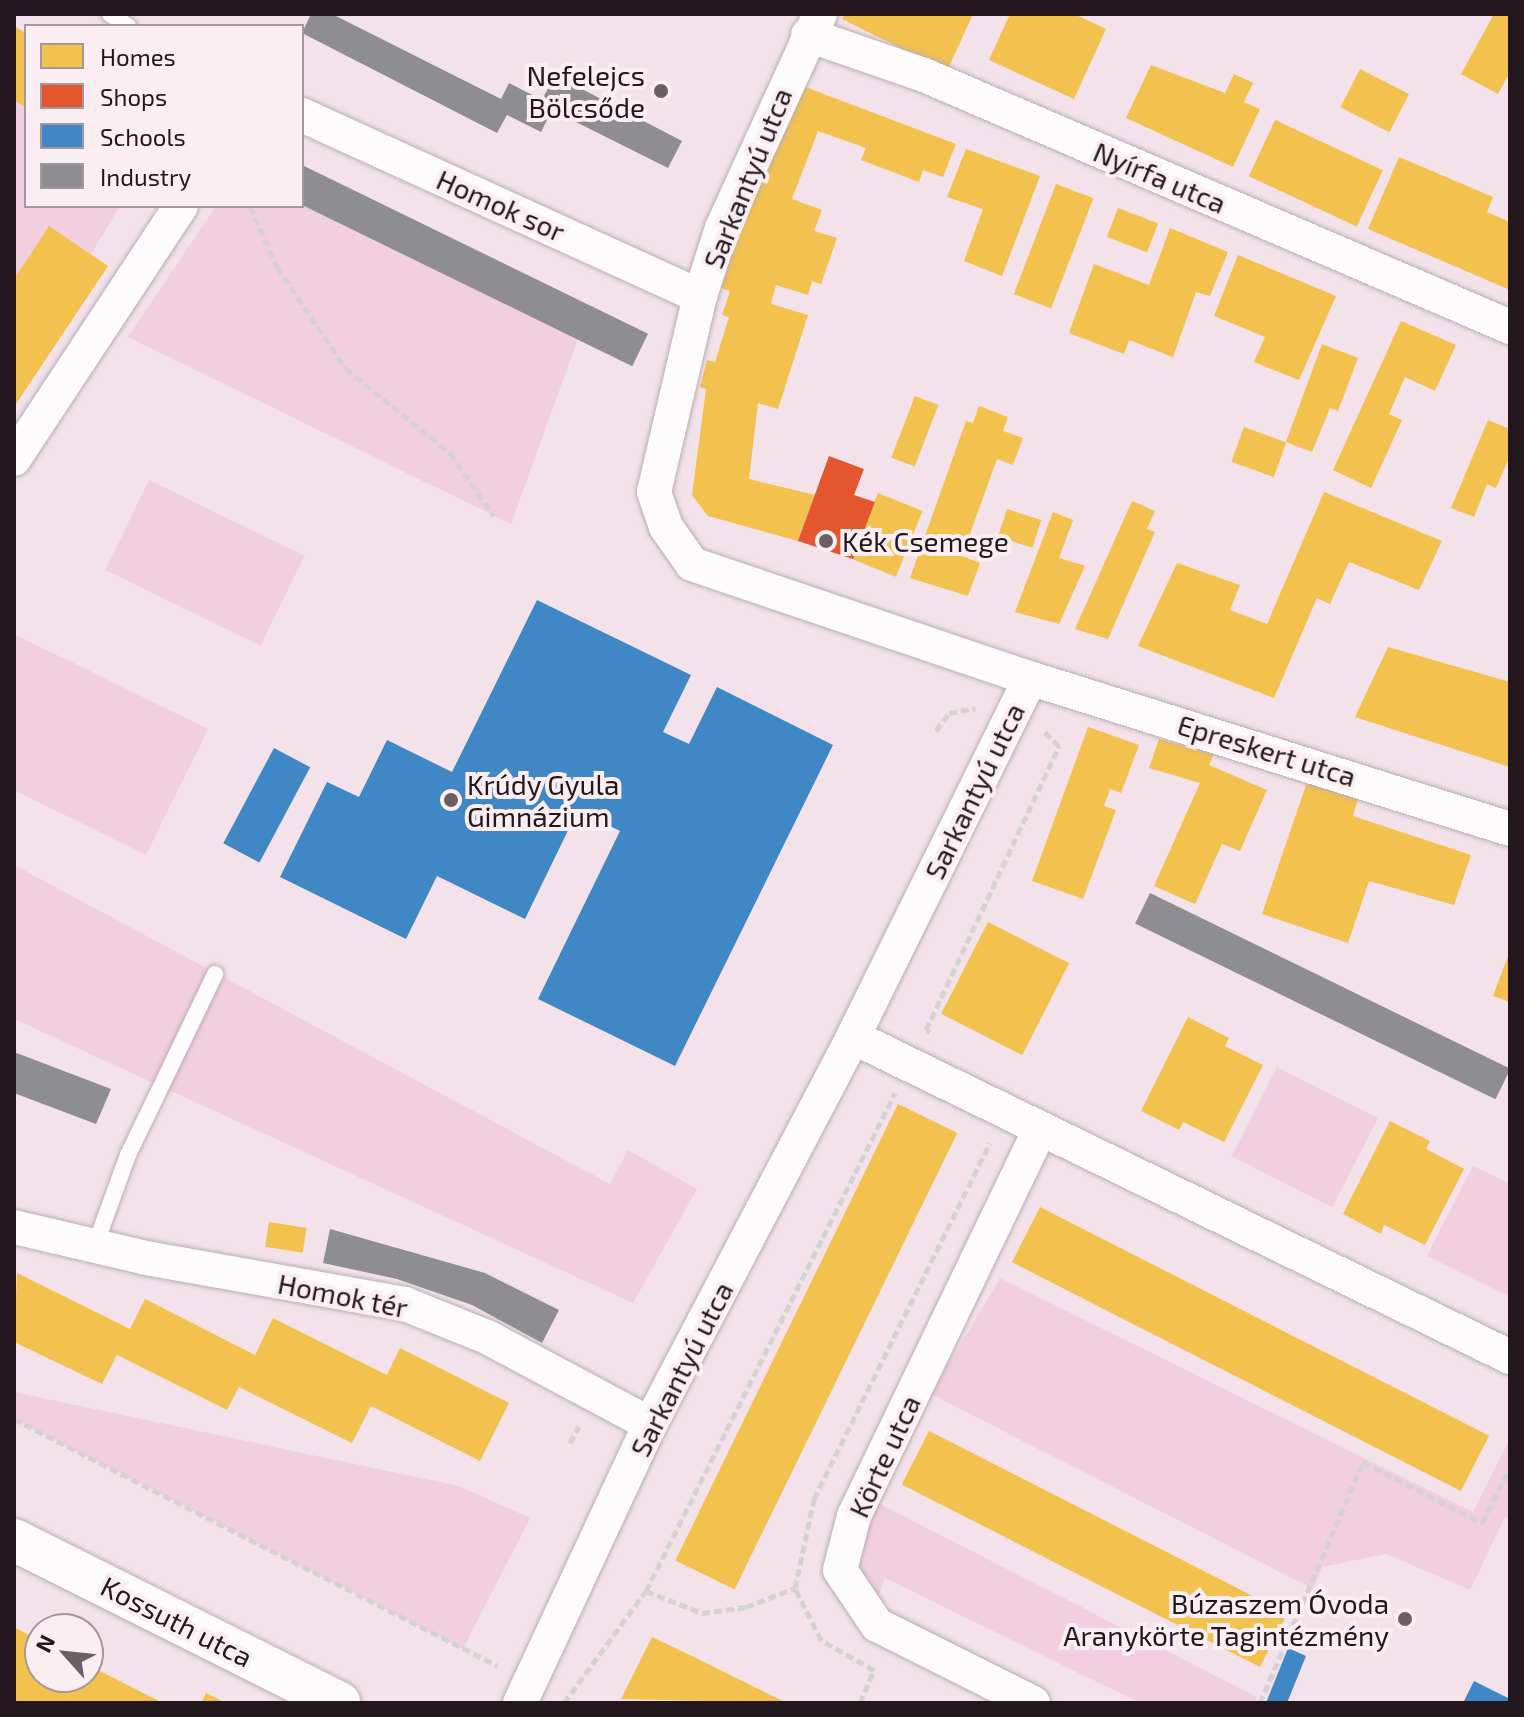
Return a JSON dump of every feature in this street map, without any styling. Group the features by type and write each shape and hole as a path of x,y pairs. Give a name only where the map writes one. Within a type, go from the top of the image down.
{"street":[{"name":"Sarkantyú utca","path":"525,1692 650,1424 853,1037 1024,691 1023,676 692,564 666,527 654,492 700,296 722,228 814,25"},
{"name":"Nyírfa utca","path":"814,25 1510,327"},
{"name":"Homok sor","path":"304,116 700,296"},
{"path":"14,459 180,208"},
{"name":"Epreskert utca","path":"1023,676 1510,829"},
{"path":"853,1037 1510,1357"},
{"name":"Körte utca","path":"1033,1703 877,1625 840,1570 854,1516 1040,1129"},
{"name":"Homok tér","path":"14,1227 95,1246 405,1304 487,1337 650,1424"},
{"name":"Kossuth utca","path":"14,1540 340,1703"}],"lane":[{"path":"95,1246 128,1155 215,974"}],"path":[{"path":"251,208 291,290 346,369 450,453 494,516"},
{"path":"14,1419 525,1692 564,1703 646,1591 909,1066 1059,746 1049,732 1009,719"},
{"path":"926,1030 939,1037"},
{"path":"860,1703 874,1670 821,1640 795,1588 814,1499 1005,1112"},
{"path":"1260,1703 1363,1462 1482,1523 1510,1468"},
{"path":"646,1591 702,1613 746,1607 795,1588"}],"shaded area":[{"path":"14,100 24,107 24,208 119,208 91,254 49,227 14,279"},
{"path":"304,202 579,336 511,524 128,337 215,208 304,208"},
{"path":"149,480 304,556 261,646 105,570"},
{"path":"14,634 208,729 146,855 14,790"},
{"path":"14,865 610,1184 628,1150 697,1189 633,1303 14,1019"},
{"path":"1277,1067 1378,1118 1332,1207 1232,1156"},
{"path":"1473,1166 1510,1184 1510,1297 1427,1256"},
{"path":"1000,1278 1473,1512 1510,1438 1510,1519 1505,1517 1470,1590 1386,1554 1322,1567 1313,1589 931,1394"},
{"path":"14,1392 459,1486 530,1518 463,1649 14,1419"},
{"path":"876,1502 1257,1697 1255,1703 1140,1703 885,1578 875,1605 853,1579"}],"building: Homes":[{"path":"845,14 973,14 947,71 842,19"},
{"path":"1010,14 1074,14 1106,29 1074,99 989,60"},
{"path":"1494,14 1510,14 1510,72 1498,94 1461,74"},
{"path":"14,26 24,32 24,107 14,100"},
{"path":"1151,65 1225,93 1234,74 1253,83 1244,102 1260,109 1233,167 1126,118"},
{"path":"1360,69 1409,94 1389,132 1340,107"},
{"path":"792,82 956,144 943,177 923,170 919,182 861,160 866,148 818,131 792,199 822,210 814,231 837,238 821,284 812,281 808,295 776,285 771,304 808,315 778,409 758,403 749,479 815,495 798,541 708,516 692,495 706,389 700,387 707,360 715,362 729,317 722,315 730,291 715,286"},
{"path":"1275,120 1383,170 1357,226 1249,176"},
{"path":"966,149 1040,176 1002,276 964,261 983,209 947,197"},
{"path":"1399,157 1493,197 1487,212 1510,222 1510,290 1368,229"},
{"path":"1056,184 1093,198 1051,308 1014,294"},
{"path":"1118,208 1158,223 1147,252 1107,237"},
{"path":"49,226 108,266 14,407 14,279"},
{"path":"1170,228 1228,252 1210,296 1196,292 1173,357 1129,340 1124,354 1069,333 1094,264 1149,285"},
{"path":"1238,255 1336,296 1299,380 1254,362 1265,337 1214,316"},
{"path":"1401,321 1456,345 1435,391 1405,377 1389,414 1402,420 1371,488 1333,470"},
{"path":"1322,344 1358,358 1338,411 1330,408 1312,452 1286,442"},
{"path":"915,396 938,405 915,467 891,458"},
{"path":"979,406 1008,417 1003,431 1023,438 1013,465 997,459 962,556 980,563 968,596 910,578 966,421 973,423"},
{"path":"1488,420 1510,429 1510,456 1496,488 1487,484 1474,517 1451,508"},
{"path":"1244,427 1286,442 1274,477 1231,462"},
{"path":"1324,492 1442,541 1419,590 1349,562 1330,604 1317,598 1274,698 1138,646 1177,563 1240,585 1230,610 1267,624"},
{"path":"878,493 923,511 896,577 851,559"},
{"path":"1132,501 1155,511 1147,529 1155,532 1108,639 1075,629"},
{"path":"1007,509 1041,520 1032,548 998,537"},
{"path":"1053,512 1073,520 1059,558 1085,566 1059,624 1015,612"},
{"path":"1388,647 1510,682 1510,767 1355,717"},
{"path":"1088,727 1139,745 1121,793 1110,789 1104,806 1116,810 1083,899 1032,881"},
{"path":"1159,739 1214,754 1209,765 1267,790 1240,851 1222,844 1195,904 1154,886 1200,783 1149,768"},
{"path":"1307,782 1358,799 1353,816 1471,855 1454,905 1369,881 1348,943 1262,914"},
{"path":"988,922 1069,963 1022,1055 941,1014"},
{"path":"1510,951 1510,1002 1493,996"},
{"path":"1188,1017 1229,1038 1225,1046 1263,1065 1224,1142 1183,1122 1179,1130 1141,1111"},
{"path":"898,1104 957,1133 735,1590 675,1561"},
{"path":"1390,1121 1430,1141 1426,1149 1464,1169 1425,1245 1384,1225 1381,1234 1343,1214"},
{"path":"1040,1207 1489,1436 1461,1491 1012,1262"},
{"path":"269,1222 307,1228 303,1253 265,1247"},
{"path":"17,1273 130,1329 145,1299 255,1355 273,1318 387,1375 400,1348 509,1403 480,1461 371,1406 352,1443 239,1387 227,1410 117,1355 102,1384 14,1342"},
{"path":"929,1431 1287,1614 1260,1667 902,1484"},
{"path":"14,1627 24,1632 24,1693 104,1693 104,1673 163,1703 14,1703"},
{"path":"652,1637 698,1659 787,1703 621,1699"},
{"path":"206,1693 226,1703 201,1703"}],"building: Shops":[{"path":"829,456 864,469 854,495 875,502 853,559 798,541"}],"building: Schools":[{"path":"537,600 691,675 663,732 689,744 717,687 833,745 675,1066 538,999 620,831 578,810 525,919 437,876 406,939 280,877 327,782 359,797 387,740 452,772"},
{"path":"274,748 310,767 259,863 223,843"},
{"path":"1288,1648 1306,1656 1287,1703 1266,1703"},
{"path":"1474,1681 1510,1699 1510,1703 1463,1703"}],"building: Industry":[{"path":"311,14 332,14 501,99 509,83 542,100 555,75 682,141 668,168 552,110 541,132 507,115 497,133 304,34"},
{"path":"304,166 648,334 632,366 304,206"},
{"path":"1150,893 1510,1069 1496,1099 1135,924"},
{"path":"14,1052 111,1089 96,1124 14,1093"},
{"path":"330,1229 485,1273 559,1310 542,1343 472,1305 397,1279 323,1263"}],"place":[{"name":"Nefelejcs Bölcsőde","path":"661,91"},
{"name":"Kék Csemege","path":"826,541"},
{"name":"Krúdy Gyula Gimnázium","path":"451,800"},
{"name":"Búzaszem Óvoda Aranykörte Tagintézmény","path":"1405,1619"}]}
